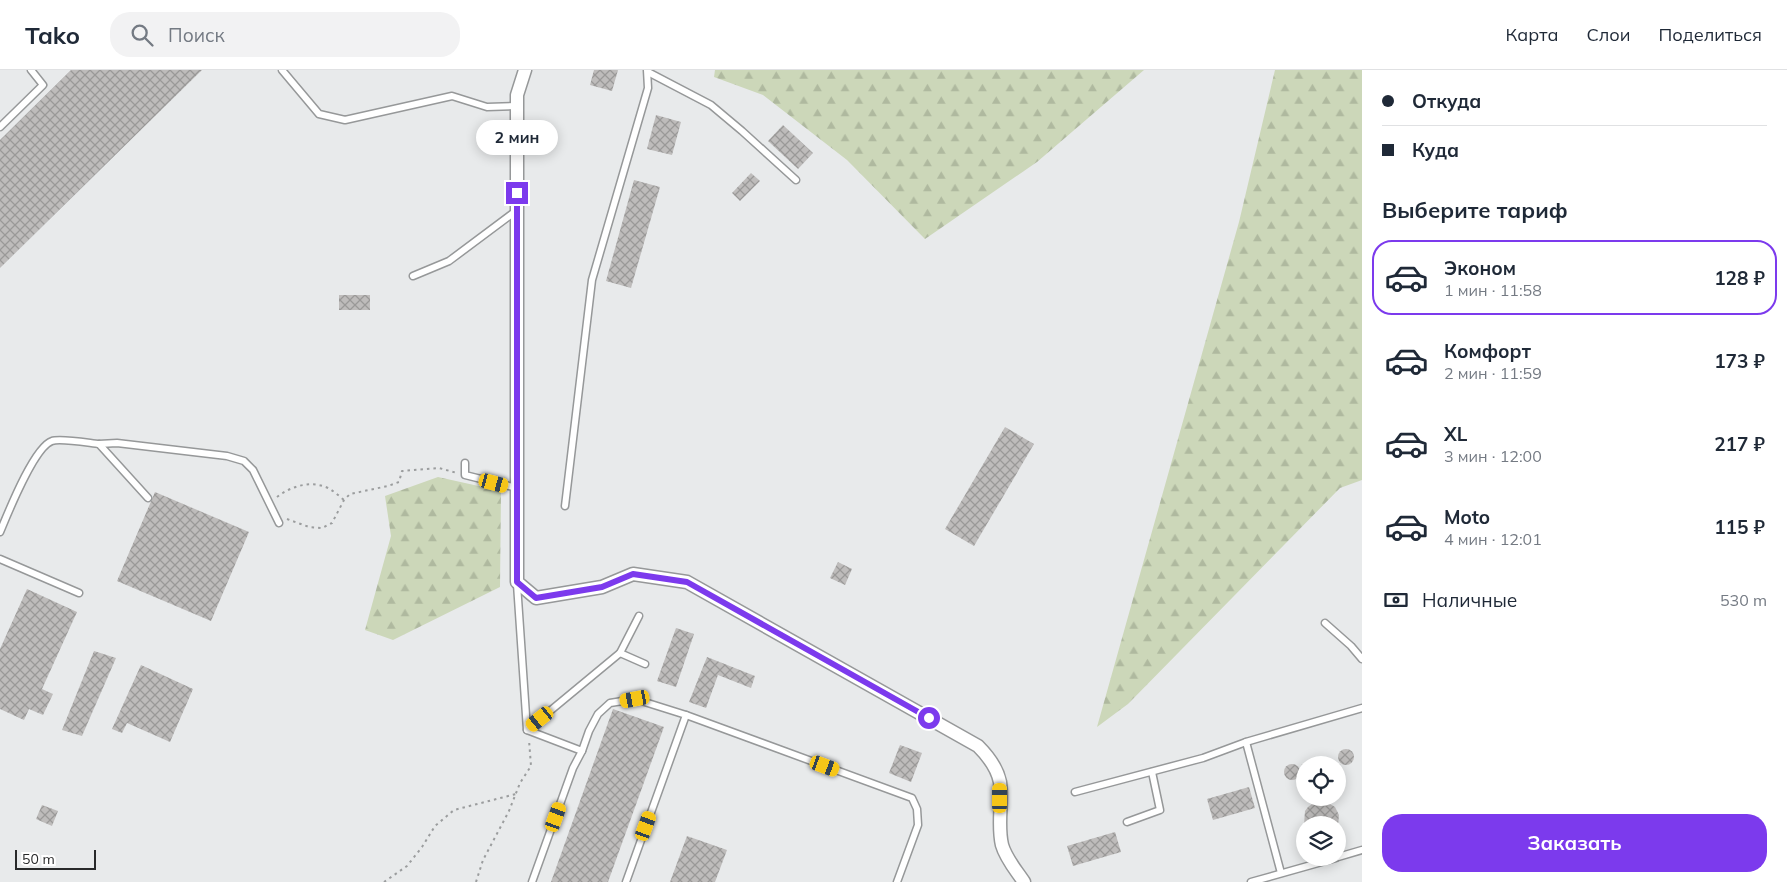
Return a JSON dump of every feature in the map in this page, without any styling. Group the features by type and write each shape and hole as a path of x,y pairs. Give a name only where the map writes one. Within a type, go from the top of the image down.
{"street":[{"path":"526,70 517,95 517,582 536,598 602,587 633,574 687,582 978,746 990,759 1000,782 999,829 1003,846 1010,862 1024,882"}],"lane":[{"path":"0,127 43,85 31,70"},
{"path":"282,70 320,114 344,120 452,96 487,107 517,106"},
{"path":"565,506 592,280 648,88 648,71 711,105 796,180"},
{"path":"413,276 449,260 517,210"},
{"path":"0,532 17,489 44,445 54,440 126,444 227,456 244,461 253,470 279,523"},
{"path":"99,444 148,498"},
{"path":"465,463 464,475 517,488"},
{"path":"0,559 79,593"},
{"path":"517,582 527,730"},
{"path":"527,730 620,653 640,616"},
{"path":"1325,623 1351,646 1362,659"},
{"path":"620,653 645,664"},
{"path":"532,882 573,768 598,714 610,703 635,699 686,715 912,798 917,809 918,825 897,882"},
{"path":"1076,792 1203,758 1246,742 1362,708"},
{"path":"626,882 686,715"},
{"path":"527,730 582,751"},
{"path":"1246,742 1281,873"},
{"path":"1127,822 1160,810 1152,772"},
{"path":"1346,854 1362,850"},
{"path":"1251,882 1305,866"}],"path":[{"path":"275,515 309,526 322,528 332,523 344,500 350,494 399,482 402,471 439,468 464,475"},
{"path":"269,503 284,491 309,483 328,488 344,500"},
{"path":"476,882 484,860 531,766 527,730"},
{"path":"384,882 407,866 435,826 454,810 516,794"}],"green space":[{"path":"715,70 1144,70 1037,162 925,239 847,160 763,95 714,77"},
{"path":"1275,70 1362,70 1362,480 1340,488 1128,704 1097,727 1239,222"},
{"path":"438,477 501,491 500,587 393,640 365,630 391,536 385,496"}],"building":[{"path":"71,70 202,70 0,268 0,140"},
{"path":"594,70 618,70 612,91 590,85"},
{"path":"656,115 681,122 672,155 647,149"},
{"path":"783,125 813,153 798,169 768,141"},
{"path":"751,173 760,181 740,201 732,193"},
{"path":"634,180 660,187 631,288 606,281"},
{"path":"339,295 370,295 370,310 339,310"},
{"path":"1005,427 1034,444 974,546 945,529"},
{"path":"155,492 249,532 211,621 117,581"},
{"path":"838,562 852,569 845,585 830,578"},
{"path":"27,589 77,612 42,689 53,694 43,715 29,709 24,720 0,709 0,649"},
{"path":"676,628 694,634 676,687 657,681"},
{"path":"94,651 116,658 82,736 62,730"},
{"path":"707,657 755,676 751,688 718,675 706,708 689,702"},
{"path":"141,665 193,689 170,742 127,723 122,733 112,729"},
{"path":"613,709 664,727 608,882 551,882"},
{"path":"900,745 922,753 911,782 889,773"},
{"path":"1346,749 1352,751 1352,763 1346,765 1346,756 1338,756 1340,751"},
{"path":"1295,765 1296,779 1292,780 1286,778 1284,772 1286,766"},
{"path":"1249,787 1255,808 1213,820 1207,799"},
{"path":"42,805 58,811 52,826 36,819"},
{"path":"1333,806 1339,816 1305,816 1308,807"},
{"path":"1115,832 1121,852 1073,866 1067,846"},
{"path":"687,836 727,850 715,882 670,882"}],"route":[{"path":"517,193 517,582 536,598 602,587 633,574 687,582 929,718"}]}
